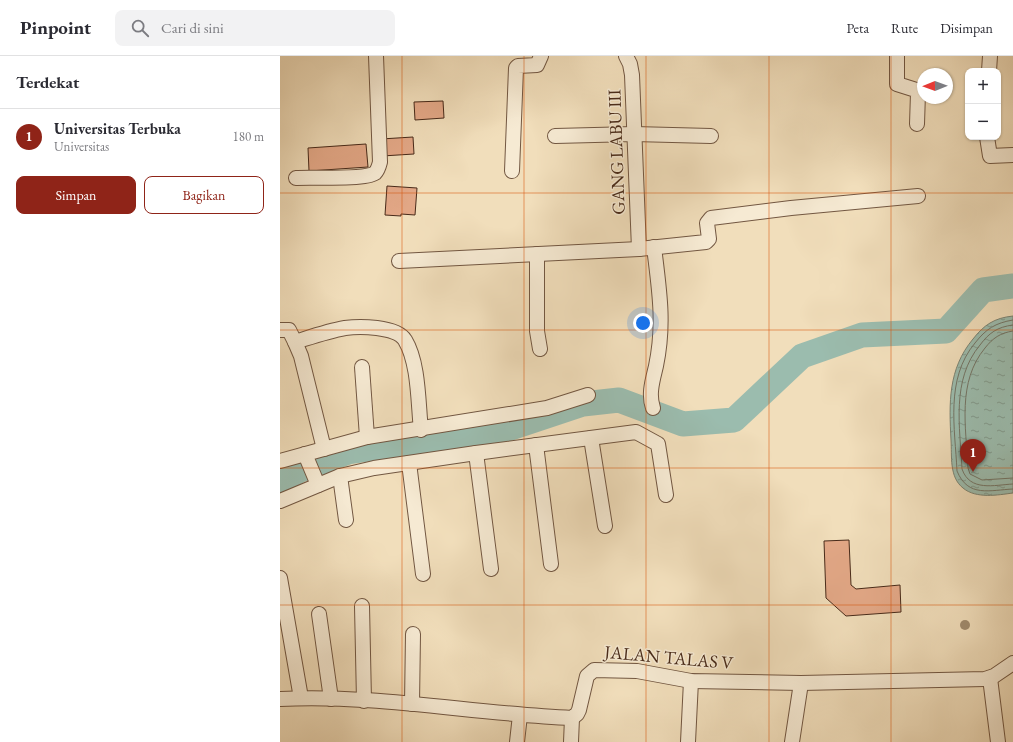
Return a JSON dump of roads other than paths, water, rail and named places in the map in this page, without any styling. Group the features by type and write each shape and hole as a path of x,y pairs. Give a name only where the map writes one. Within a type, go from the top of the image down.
{"street":[{"path":"296,178 361,177 370,175 379,168 376,56"},
{"path":"512,171 516,68 518,66 537,65 541,56"},
{"name":"GANG LABU III","path":"626,56 632,71 639,249"},
{"path":"896,56 897,84 916,90 918,93 917,124"},
{"path":"989,68 990,56"},
{"path":"555,136 634,134 711,136"},
{"path":"987,140 990,156 1013,155"},
{"path":"399,261 639,249 707,242 709,239 708,222 711,218 791,208 918,196"},
{"path":"653,408 651,393 659,350 662,312 654,247"},
{"path":"537,254 537,331 540,349"},
{"path":"295,342 345,328 380,328 394,331 405,339 411,357 416,380 420,430"},
{"path":"280,330 289,330 301,356 324,449"},
{"path":"362,367 367,437"},
{"path":"280,461 308,460 324,449 367,437 420,430 547,408 588,395"},
{"path":"280,501 340,476 409,463 476,453 636,432 658,444 666,495"},
{"path":"591,438 605,526"},
{"path":"536,445 551,564"},
{"path":"476,453 491,569"},
{"path":"308,460 318,485"},
{"path":"409,463 423,574"},
{"path":"340,476 346,520"},
{"path":"280,578 301,698"},
{"path":"362,606 364,701"},
{"path":"319,614 331,699"},
{"path":"412,704 413,634"},
{"path":"998,742 990,678 1013,663"},
{"name":"JALAN TALAS V","path":"572,718 579,710 587,676 594,670 637,671 691,681 801,683 990,678"},
{"path":"688,742 691,681"},
{"path":"792,742 801,683"},
{"path":"280,699 331,699 412,704 520,716 572,718 571,742"},
{"path":"517,742 520,716"}],"water":[{"path":"1013,316 1013,493 1001,495 974,494 963,488 955,478 953,472 950,413 952,387 959,362 973,339 985,326 995,320"}],"waterway":[{"path":"280,482 300,470 348,452 508,429 583,404 619,400 683,424 734,420 802,356 862,335 946,331 983,290 1013,286"}],"place":[{"name":"Universitas Terbuka","path":"973,472"}]}
